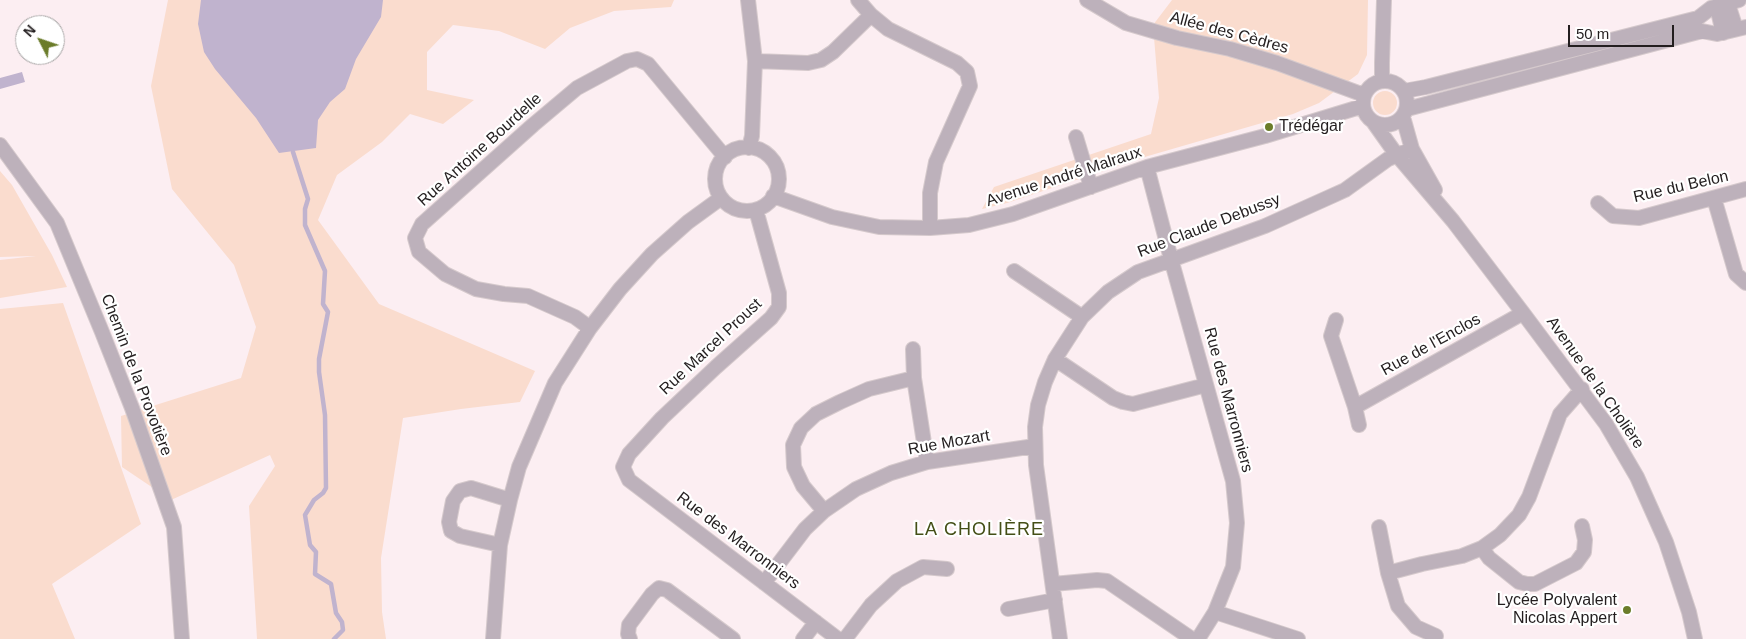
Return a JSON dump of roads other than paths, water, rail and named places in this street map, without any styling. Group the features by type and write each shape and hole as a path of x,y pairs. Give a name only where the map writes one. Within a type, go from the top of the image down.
{"street":[{"path":"748,0 755,61 752,136 749,148"},
{"path":"858,0 871,15 888,29 957,63 967,72 970,86 936,162 930,193 930,228"},
{"name":"Allée des Cèdres","path":"1087,0 1126,22 1177,38 1230,49 1277,62 1364,101"},
{"path":"1382,81 1384,0"},
{"path":"1404,91 1698,18 1711,8 1728,4 1735,29 1717,34 1702,31 1405,113 1391,125 1374,123 1367,116 1364,101 1371,85 1382,81 1393,82 1404,91 1407,98 1405,113"},
{"path":"755,61 808,63 822,60 833,52 871,15"},
{"name":"Rue Antoine Bourdelle","path":"590,328 575,318 528,296 476,289 446,274 419,252 415,238 422,224 577,88 627,61 637,59 648,64 725,156"},
{"name":"Avenue André Malraux","path":"773,196 842,219 879,227 930,228 970,225 1013,214 1147,167 1265,136 1364,101"},
{"name":"Avenue de la Cholière","path":"1405,113 1412,149 1453,221"},
{"name":"Avenue de la Cholière","path":"1374,123 1396,154 1453,221 1582,389 1622,450 1645,493 1666,542 1678,575 1695,639"},
{"path":"1076,137 1091,187"},
{"name":"Chemin de la Provotière","path":"0,145 57,223 132,408 174,527 182,639"},
{"path":"749,148 764,153 775,165 778,181 773,196 764,206 756,210 743,211 734,208 721,198 717,190 715,177 719,164 725,156 734,150 749,148"},
{"name":"Rue Claude Debussy","path":"1060,639 1036,465 1035,427 1038,404 1044,382 1055,359 1082,317 1108,292 1138,272 1265,226 1344,190 1396,154 1412,149"},
{"name":"Rue des Marronniers","path":"1147,167 1233,481 1237,524 1233,567 1216,612 1198,639"},
{"name":"Rue du Belon","path":"1598,203 1613,216 1639,218 1746,189"},
{"path":"493,639 500,545 510,500 519,467 555,384 590,328 620,289 652,254 688,222 721,198"},
{"path":"1714,198 1736,274 1746,283"},
{"name":"Rue Marcel Proust","path":"623,467 629,454 662,418 771,318 778,307 779,294 756,210"},
{"path":"1014,271 1082,317"},
{"name":"Rue de l'Enclos","path":"1355,407 1524,313"},
{"path":"1336,320 1330,336 1355,407 1359,424"},
{"path":"913,349 914,378 927,462"},
{"path":"1055,359 1113,398 1133,404 1206,385"},
{"path":"824,511 803,486 794,467 793,445 801,428 816,414 840,402 870,389 914,378"},
{"path":"1388,573 1462,556 1482,548 1500,535 1519,515 1529,496 1560,414 1582,389"},
{"name":"Rue Mozart","path":"764,583 805,529 824,511 856,489 891,473 927,462 1035,446"},
{"name":"Rue des Marronniers","path":"623,467 629,480 838,639"},
{"path":"500,545 460,536 451,531 449,522 454,500 460,491 470,488 510,500"},
{"path":"1482,548 1490,558 1519,582 1534,584 1576,563 1584,552 1585,540 1582,526"},
{"path":"1379,527 1388,573 1398,606 1416,627 1436,636"},
{"path":"845,639 870,605 897,581 923,567 947,569"},
{"path":"1053,584 1097,580 1107,581 1192,639"},
{"path":"630,639 628,634 629,625 652,594 659,588 667,590 733,639"},
{"path":"1008,609 1055,600"},
{"path":"1216,612 1298,639"},
{"path":"803,639 816,622"}],"waterway":[{"path":"293,152 308,199 305,209 305,225 325,271 323,304 328,312 319,359 319,372 325,415 326,488 314,500 305,515 310,545 316,552 315,574 331,584 336,613 342,622 343,630 334,639"}],"place":[{"name":"Trédégar","path":"1269,127"},
{"name":"Lycée Polyvalent Nicolas Appert","path":"1627,610"}],"district":[{"name":"LA CHOLIÈRE","path":"979,530"}]}
